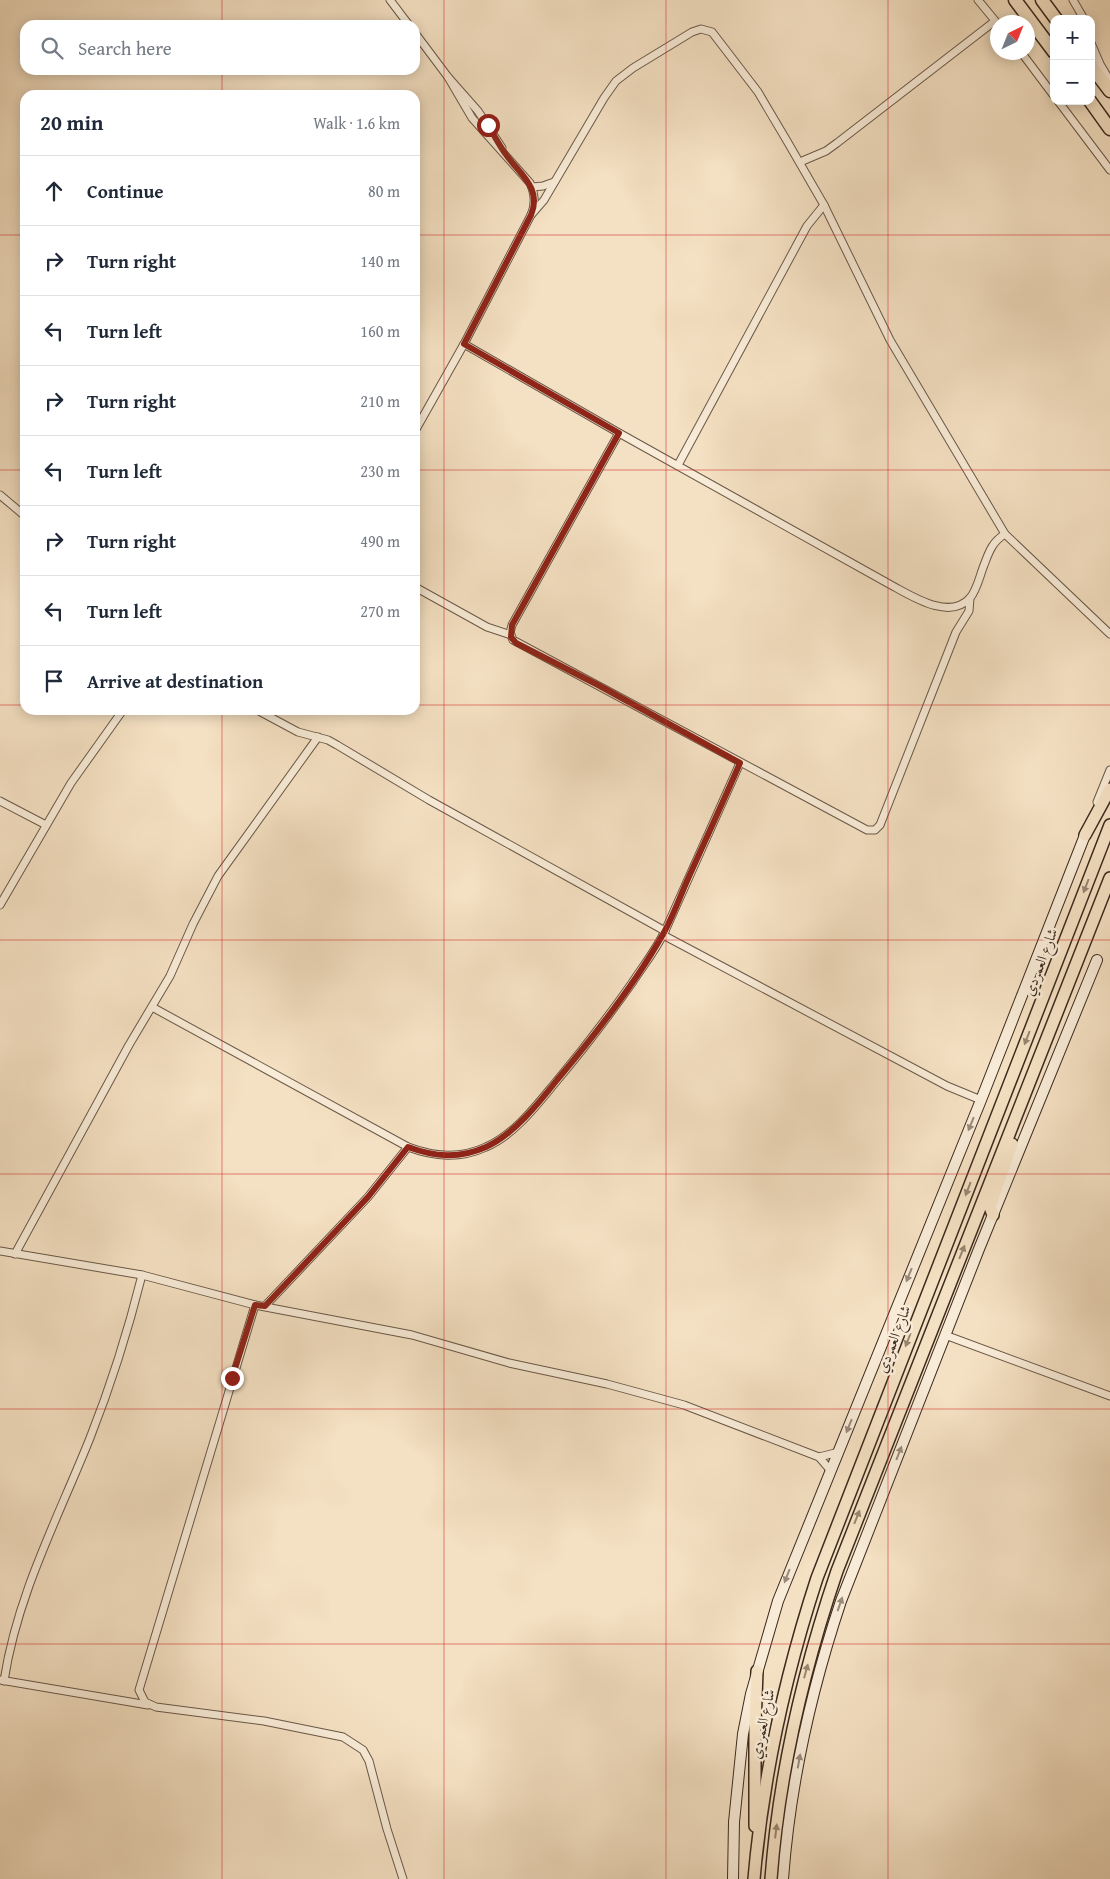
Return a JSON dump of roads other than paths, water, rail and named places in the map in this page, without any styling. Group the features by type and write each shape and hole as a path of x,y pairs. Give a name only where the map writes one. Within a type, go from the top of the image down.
{"highway":[{"path":"1015,0 1050,47"},
{"path":"1042,0 1053,15"},
{"path":"1095,71 1110,91"},
{"path":"1093,105 1110,129"}],"main road":[{"path":"1085,835 1110,788"},
{"name":"شارع العمردي","path":"754,1879 767,1775 781,1705 817,1578 1110,824"},
{"name":"شارع العمردي","path":"771,1879 780,1802 790,1741 806,1670 826,1604 849,1538 1110,878"},
{"path":"993,1216 990,1208 1018,1127 1024,1095"},
{"path":"757,1670 754,1804 758,1843"}],"street":[{"path":"390,0 405,20"},
{"path":"978,0 990,15"},
{"path":"1073,0 1082,15"},
{"path":"800,162 819,154 837,143 990,28"},
{"path":"531,215 544,200 616,81 632,68 692,32 701,29 709,30 758,92 800,162 824,205 890,340 1005,534 1110,634"},
{"path":"420,40 448,77 472,118 532,187 534,204 531,215 464,344 420,422"},
{"path":"1095,52 1110,81"},
{"path":"1027,60 1050,91"},
{"path":"1061,105 1110,170"},
{"path":"532,187 554,182"},
{"path":"678,466 807,226 824,205"},
{"path":"464,344 619,433 915,597 936,606 945,607 962,603 970,598"},
{"path":"619,433 512,625 511,635 516,643 867,830 871,831 878,828 956,632 969,611 970,598 977,585 991,546 1005,534"},
{"path":"0,495 20,512"},
{"path":"420,590 487,627 511,635"},
{"path":"0,905 71,783 119,715"},
{"path":"266,715 289,728 337,745 429,800 664,933 941,1082 981,1100"},
{"path":"15,1254 129,1045 170,976 193,924 218,876 318,737"},
{"path":"152,1007 408,1147 440,1156 456,1156 488,1147 501,1138 532,1109 569,1066 616,1006 664,933 740,763"},
{"path":"733,1879 734,1822 740,1755 757,1670 785,1582 981,1100 1110,770"},
{"path":"0,802 46,825"},
{"path":"1099,906 1110,889"},
{"path":"783,1879 796,1780 807,1719 823,1660 852,1572 945,1335 1097,960"},
{"path":"265,1306 368,1197 408,1147"},
{"path":"0,1251 142,1275 255,1305 412,1335 510,1363 650,1395 684,1405 819,1457 831,1471"},
{"path":"142,1275 124,1341 103,1405 20,1609 2,1680 150,1705 264,1721 337,1736 354,1743 363,1750 370,1761 403,1879"},
{"path":"150,1705 141,1696 140,1684 255,1305"},
{"path":"945,1335 1110,1396"},
{"path":"819,1457 839,1452"}]}
